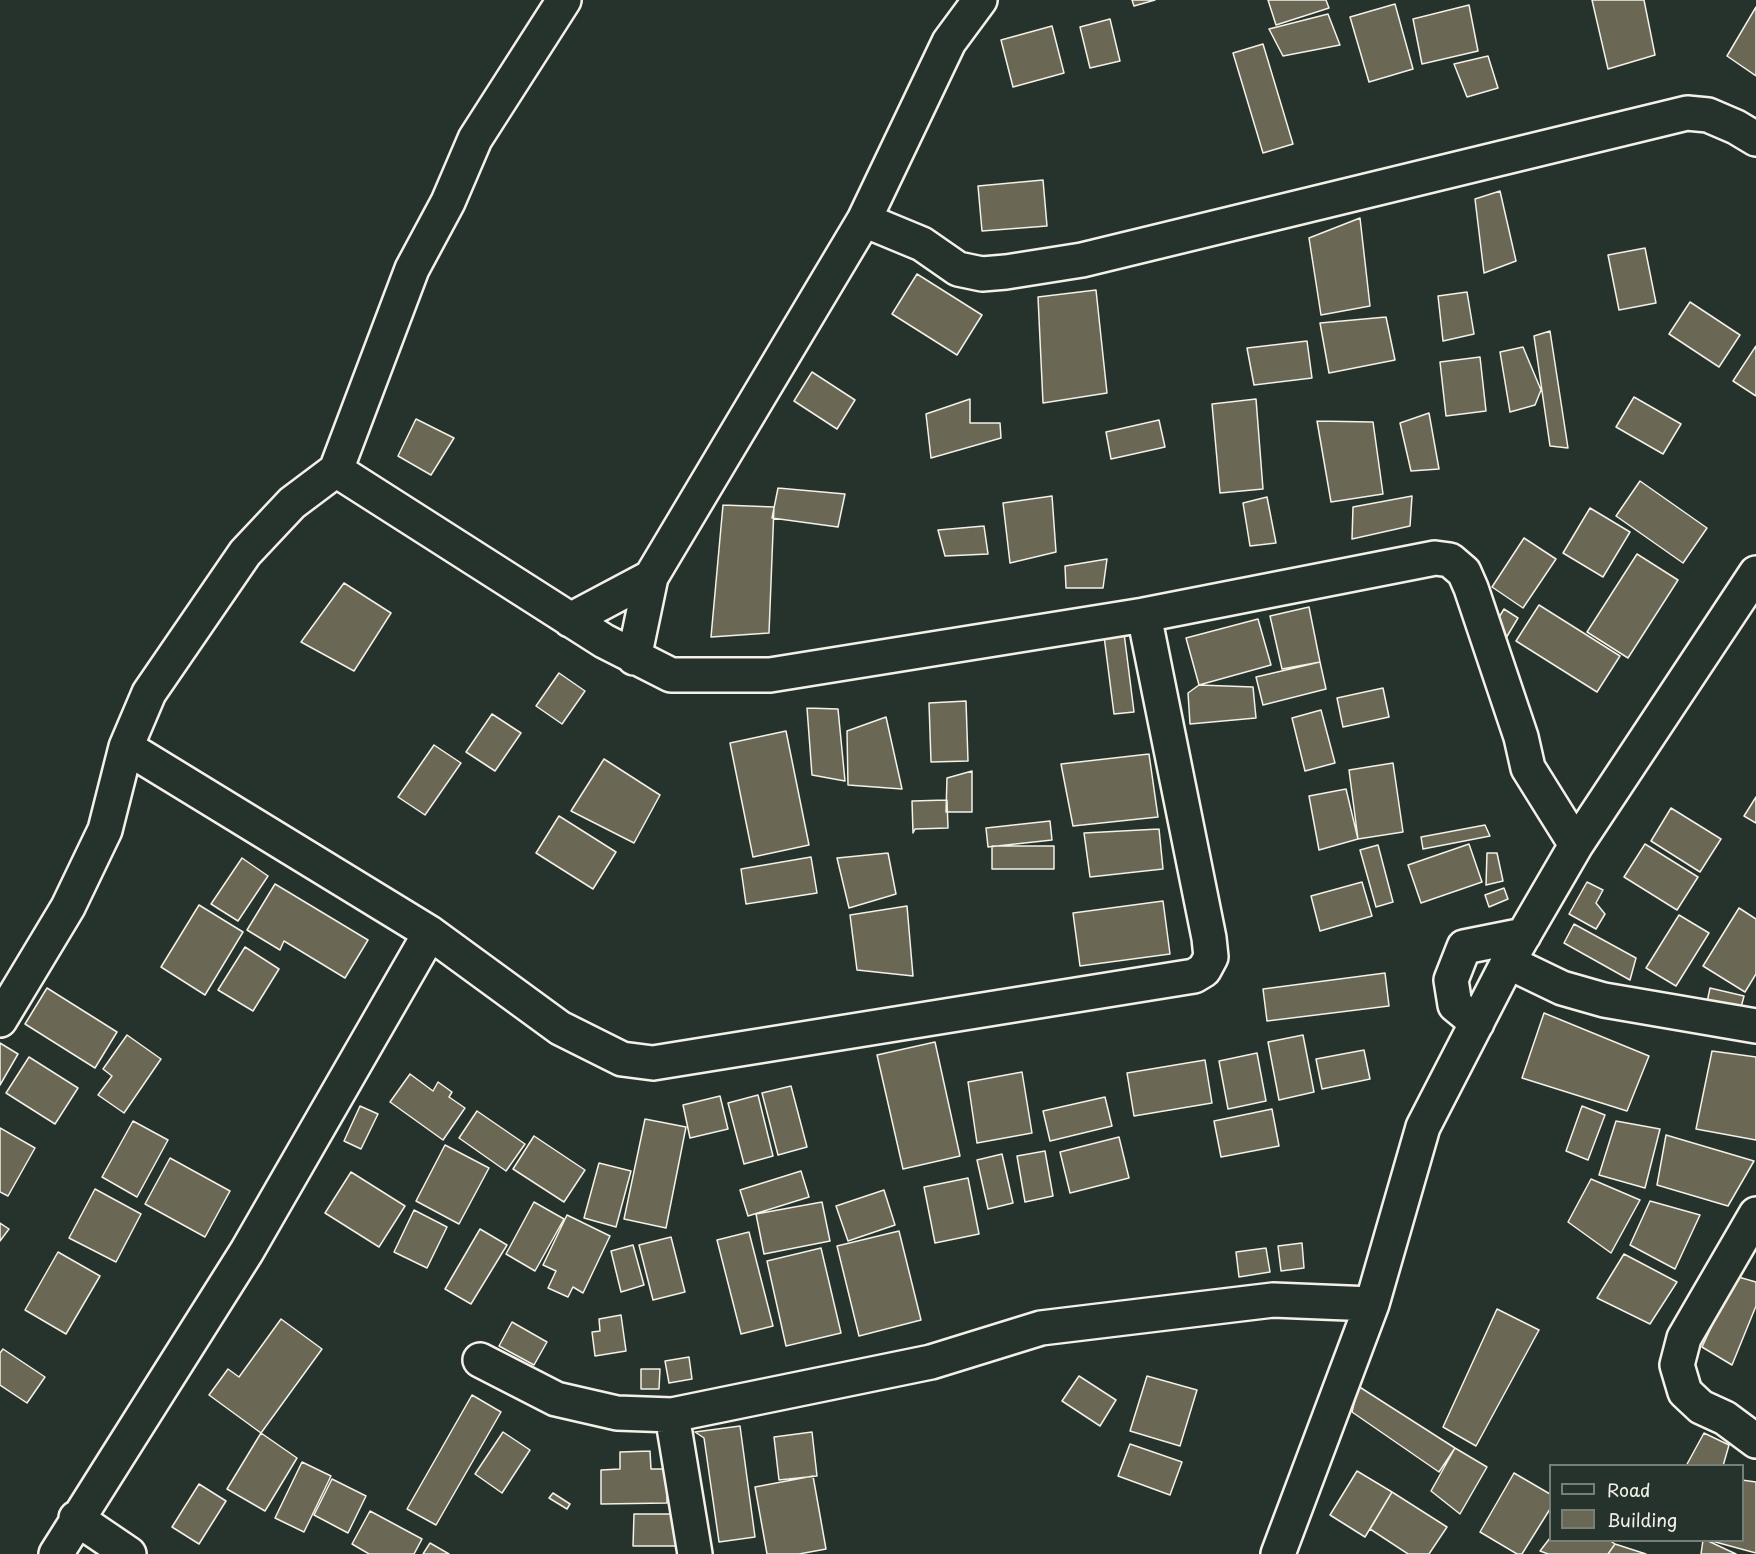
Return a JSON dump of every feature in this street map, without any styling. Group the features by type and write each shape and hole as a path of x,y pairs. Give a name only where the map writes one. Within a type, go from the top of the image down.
{"street":[{"path":"0,1020 68,907 105,830 126,747 149,693 244,553 292,503 336,470 412,269 448,202 475,139 564,0"},
{"path":"634,658 651,577 864,220 949,42 980,0"},
{"path":"864,220 922,244 958,269 982,274 1006,272 1105,254 1687,112 1708,115 1756,139"},
{"path":"336,470 570,620 634,658 671,675 770,675 1144,615 1435,558 1450,560 1464,572 1471,588 1521,737 1528,768 1576,845"},
{"path":"1278,1554 1372,1304 1423,1127 1516,949 1576,845 1756,573"},
{"path":"570,620 651,577"},
{"path":"126,747 430,933 560,1028 622,1059 653,1063 1194,976 1204,970 1211,957 1209,938 1144,615"},
{"path":"56,1554 76,1518 247,1251 430,933"},
{"path":"1477,1023 1455,1005 1451,980 1464,947 1516,949 1562,988 1604,1000 1756,1026"},
{"path":"1756,1214 1684,1338 1677,1365 1685,1392 1701,1407 1725,1418 1756,1441"},
{"path":"480,1360 556,1399 617,1413 672,1415 931,1362 1041,1328 1273,1300 1372,1304"},
{"path":"672,1415 695,1554"},
{"path":"76,1518 129,1554"}],"building":[{"path":"1132,0 1155,0 1134,6"},
{"path":"1268,0 1326,0 1329,8 1276,25"},
{"path":"1592,0 1644,0 1655,55 1608,69"},
{"path":"1395,4 1413,69 1369,82 1350,17"},
{"path":"1469,5 1478,51 1422,64 1413,19"},
{"path":"1756,7 1756,76 1727,56"},
{"path":"1328,14 1340,45 1283,56 1269,29"},
{"path":"1110,19 1120,61 1090,68 1080,27"},
{"path":"1052,26 1064,73 1013,87 1001,40"},
{"path":"1263,44 1293,144 1263,153 1233,53"},
{"path":"1488,56 1498,88 1467,97 1454,64"},
{"path":"1043,180 1047,226 982,231 978,186"},
{"path":"1500,191 1516,261 1484,273 1475,199"},
{"path":"1360,218 1370,306 1321,315 1309,238"},
{"path":"1645,248 1656,303 1619,310 1608,255"},
{"path":"917,274 982,315 957,355 892,314"},
{"path":"1096,290 1107,393 1043,403 1038,297"},
{"path":"1467,292 1474,334 1443,341 1438,296"},
{"path":"1690,302 1740,335 1719,367 1669,334"},
{"path":"1386,317 1395,360 1329,373 1320,323"},
{"path":"1550,331 1568,448 1550,446 1534,336"},
{"path":"1307,341 1312,378 1254,385 1247,348"},
{"path":"1756,346 1756,396 1733,381"},
{"path":"1523,347 1541,390 1535,405 1510,412 1500,352"},
{"path":"1480,357 1486,411 1446,416 1440,362"},
{"path":"812,372 855,400 837,429 794,401"},
{"path":"1634,397 1681,424 1663,454 1616,427"},
{"path":"970,399 970,423 1000,423 1001,438 931,458 926,414"},
{"path":"1256,399 1263,489 1220,493 1212,404"},
{"path":"1429,413 1439,469 1411,471 1400,423"},
{"path":"416,419 454,438 431,475 398,456"},
{"path":"1159,420 1165,447 1111,459 1106,432"},
{"path":"1317,421 1373,422 1383,494 1331,502"},
{"path":"1640,481 1707,528 1683,563 1616,516"},
{"path":"778,488 845,494 838,527 772,518"},
{"path":"1052,496 1056,552 1010,563 1003,503"},
{"path":"1412,496 1410,526 1352,539 1353,507"},
{"path":"1267,497 1276,543 1250,546 1243,503"},
{"path":"723,505 774,507 769,633 711,637"},
{"path":"1590,508 1630,532 1603,577 1563,553"},
{"path":"984,526 988,554 945,556 938,530"},
{"path":"1524,538 1556,559 1523,608 1492,587"},
{"path":"1637,554 1678,580 1628,658 1587,632"},
{"path":"1107,559 1103,588 1066,588 1065,566"},
{"path":"344,583 391,613 354,671 301,642"},
{"path":"1539,605 1620,656 1597,692 1516,641"},
{"path":"1309,607 1320,662 1282,669 1270,616"},
{"path":"1504,609 1518,618 1506,638 1492,629"},
{"path":"1258,619 1271,665 1199,685 1186,638"},
{"path":"1124,633 1134,712 1114,714 1104,636"},
{"path":"1320,662 1326,689 1263,705 1256,677"},
{"path":"559,673 585,691 562,724 536,706"},
{"path":"1199,685 1253,687 1256,718 1190,724 1188,693"},
{"path":"1383,688 1389,717 1343,727 1337,698"},
{"path":"966,701 968,761 931,762 929,703"},
{"path":"807,708 838,709 845,781 812,775"},
{"path":"1321,710 1335,763 1305,771 1292,718"},
{"path":"492,714 521,733 495,771 466,752"},
{"path":"886,717 902,789 848,785 847,731"},
{"path":"786,731 809,845 753,857 730,743"},
{"path":"434,745 461,763 425,815 398,797"},
{"path":"1149,754 1158,817 1073,826 1061,764"},
{"path":"604,759 660,795 634,843 571,811"},
{"path":"1393,763 1403,832 1358,839 1349,770"},
{"path":"972,771 972,812 946,812 947,778"},
{"path":"1346,789 1358,839 1319,850 1309,796"},
{"path":"1756,797 1756,823 1744,816"},
{"path":"947,800 948,828 915,829 913,833 912,801"},
{"path":"1671,808 1721,839 1700,872 1651,841"},
{"path":"559,816 616,852 593,889 536,853"},
{"path":"1050,821 1052,840 988,847 986,828"},
{"path":"1485,825 1490,836 1423,849 1421,837"},
{"path":"1159,829 1163,869 1090,877 1084,833"},
{"path":"1469,844 1482,882 1421,903 1408,865"},
{"path":"1645,844 1698,877 1677,910 1624,877"},
{"path":"1378,845 1393,902 1376,907 1360,850"},
{"path":"992,846 1054,846 1054,869 992,869"},
{"path":"888,853 896,894 849,908 837,858"},
{"path":"1487,853 1497,853 1503,881 1486,885"},
{"path":"811,857 817,893 746,904 741,869"},
{"path":"242,858 268,876 238,921 211,904"},
{"path":"1362,882 1372,916 1320,931 1311,896"},
{"path":"1587,882 1603,890 1596,903 1605,914 1596,929 1569,914"},
{"path":"275,884 368,940 345,978 284,941 280,950 247,930"},
{"path":"1504,888 1508,899 1489,907 1485,895"},
{"path":"1163,901 1170,954 1080,966 1073,913"},
{"path":"199,905 243,932 205,995 161,967"},
{"path":"907,906 913,976 857,970 850,915"},
{"path":"1739,908 1756,919 1756,974 1745,992 1703,966"},
{"path":"1679,915 1709,933 1676,986 1646,968"},
{"path":"1574,924 1636,958 1630,980 1564,943"},
{"path":"245,947 279,969 253,1011 218,990"},
{"path":"1385,973 1389,1006 1267,1021 1263,989"},
{"path":"47,988 117,1032 95,1068 25,1024"},
{"path":"1710,988 1744,996 1739,1015 1706,1007"},
{"path":"1544,1013 1649,1056 1627,1111 1522,1078"},
{"path":"127,1035 161,1059 124,1113 98,1095 112,1076 103,1069"},
{"path":"1303,1035 1314,1092 1279,1100 1268,1042"},
{"path":"935,1042 960,1156 903,1169 877,1055"},
{"path":"0,1043 18,1054 0,1085"},
{"path":"1364,1050 1370,1079 1322,1089 1316,1059"},
{"path":"1712,1051 1756,1057 1756,1140 1696,1129"},
{"path":"1257,1053 1266,1101 1228,1109 1219,1061"},
{"path":"29,1057 78,1088 55,1124 6,1093"},
{"path":"1205,1060 1212,1103 1134,1116 1127,1073"},
{"path":"1022,1072 1032,1133 977,1143 968,1082"},
{"path":"410,1074 433,1091 438,1082 452,1092 449,1097 465,1108 443,1140 390,1102"},
{"path":"791,1086 807,1147 778,1155 762,1093"},
{"path":"758,1095 773,1156 744,1164 728,1103"},
{"path":"720,1096 728,1129 690,1138 683,1105"},
{"path":"1105,1097 1112,1126 1050,1141 1043,1111"},
{"path":"360,1106 378,1114 361,1149 344,1141"},
{"path":"1582,1106 1605,1115 1588,1160 1566,1151"},
{"path":"1272,1109 1279,1146 1221,1157 1214,1121"},
{"path":"477,1111 525,1144 506,1171 459,1138"},
{"path":"645,1119 686,1127 666,1228 624,1219"},
{"path":"133,1121 168,1140 137,1197 102,1177"},
{"path":"1616,1121 1660,1129 1645,1188 1599,1175"},
{"path":"0,1128 35,1148 8,1196 0,1192"},
{"path":"1666,1135 1754,1161 1728,1206 1657,1185"},
{"path":"534,1136 585,1170 564,1202 513,1169"},
{"path":"1119,1137 1129,1178 1070,1193 1060,1152"},
{"path":"445,1145 489,1168 459,1224 416,1201"},
{"path":"1045,1151 1053,1196 1025,1202 1017,1156"},
{"path":"1002,1154 1013,1203 988,1209 977,1160"},
{"path":"170,1158 230,1191 205,1237 145,1204"},
{"path":"599,1163 631,1171 616,1227 584,1218"},
{"path":"801,1171 809,1197 748,1216 740,1190"},
{"path":"351,1172 405,1206 379,1247 325,1213"},
{"path":"968,1178 979,1234 935,1243 924,1187"},
{"path":"1591,1179 1640,1200 1611,1253 1568,1222"},
{"path":"95,1189 141,1214 116,1262 69,1238"},
{"path":"884,1190 895,1225 848,1241 836,1206"},
{"path":"1650,1201 1700,1215 1675,1269 1630,1245"},
{"path":"534,1202 564,1219 535,1271 506,1254"},
{"path":"822,1202 830,1241 764,1254 756,1214"},
{"path":"414,1210 447,1227 427,1268 394,1252"},
{"path":"567,1215 610,1236 583,1293 573,1287 568,1297 548,1288 556,1271 543,1265"},
{"path":"0,1223 9,1229 0,1241"},
{"path":"480,1229 507,1245 471,1304 445,1289"},
{"path":"899,1231 921,1320 859,1336 837,1246"},
{"path":"749,1232 773,1326 741,1334 717,1240"},
{"path":"671,1237 685,1292 653,1300 639,1245"},
{"path":"1302,1243 1304,1268 1281,1271 1278,1246"},
{"path":"633,1245 644,1285 621,1292 611,1251"},
{"path":"821,1248 841,1333 786,1346 767,1261"},
{"path":"1266,1248 1270,1272 1239,1277 1236,1252"},
{"path":"58,1252 100,1276 66,1334 25,1310"},
{"path":"1624,1254 1677,1282 1650,1324 1597,1298"},
{"path":"1735,1276 1756,1282 1756,1306 1732,1365 1702,1347"},
{"path":"1497,1309 1539,1330 1476,1446 1443,1427"},
{"path":"621,1315 626,1351 595,1356 592,1332 600,1331 599,1319"},
{"path":"281,1319 322,1349 261,1433 209,1395 228,1369 239,1377"},
{"path":"512,1322 547,1342 534,1365 499,1346"},
{"path":"3,1349 45,1377 27,1403 0,1385 0,1353"},
{"path":"689,1357 692,1379 669,1383 665,1361"},
{"path":"641,1369 660,1369 659,1389 641,1389"},
{"path":"1079,1376 1116,1400 1100,1426 1062,1401"},
{"path":"1147,1376 1197,1390 1180,1446 1130,1431"},
{"path":"1358,1386 1455,1448 1439,1472 1352,1412"},
{"path":"472,1395 501,1412 436,1525 407,1509"},
{"path":"740,1426 755,1537 719,1542 704,1438 695,1432"},
{"path":"503,1432 530,1450 502,1493 475,1474"},
{"path":"812,1432 817,1476 779,1480 774,1437"},
{"path":"261,1433 297,1458 265,1511 227,1489"},
{"path":"1704,1433 1729,1445 1724,1464 1687,1464"},
{"path":"1130,1444 1182,1462 1170,1495 1118,1476"},
{"path":"1455,1448 1487,1467 1460,1514 1431,1491"},
{"path":"650,1451 651,1469 667,1469 667,1503 601,1504 601,1470 620,1469 620,1452"},
{"path":"302,1462 331,1476 304,1532 275,1518"},
{"path":"1357,1471 1392,1492 1365,1537 1330,1515"},
{"path":"1514,1473 1549,1493 1549,1511 1522,1554 1517,1554 1480,1532"},
{"path":"813,1476 826,1549 799,1554 767,1554 755,1487"},
{"path":"332,1479 366,1496 348,1533 314,1515"},
{"path":"1744,1480 1756,1482 1756,1553 1715,1542 1744,1542"},
{"path":"199,1484 226,1501 199,1544 172,1527"},
{"path":"1392,1492 1447,1527 1429,1554 1408,1554 1370,1529"},
{"path":"553,1493 570,1504 567,1509 549,1498"},
{"path":"370,1511 422,1539 414,1554 369,1554 352,1544"},
{"path":"634,1514 678,1514 678,1546 633,1546"},
{"path":"1549,1539 1549,1542 1612,1542 1615,1544 1608,1554 1548,1554 1540,1551"},
{"path":"1703,1542 1710,1542 1736,1554 1701,1554"},
{"path":"430,1543 449,1554 423,1554"},
{"path":"1615,1544 1646,1554 1608,1554"}]}
